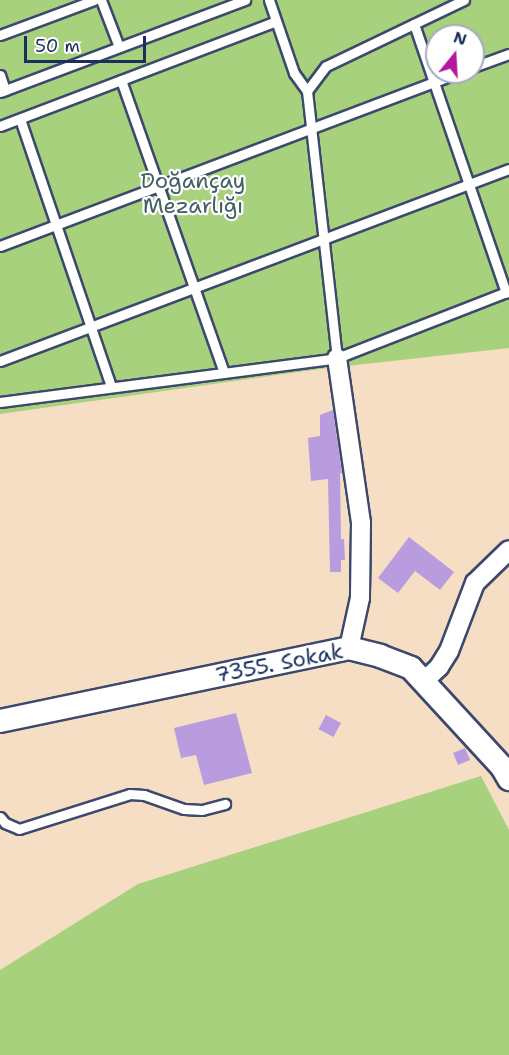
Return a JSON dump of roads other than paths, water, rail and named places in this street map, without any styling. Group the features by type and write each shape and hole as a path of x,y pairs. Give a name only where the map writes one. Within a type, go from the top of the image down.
{"street":[{"path":"337,358 361,523 360,598 349,648"},
{"path":"423,682 439,667 449,651 475,583 509,550"},
{"name":"7355. Sokak","path":"0,722 349,648 381,656 411,668 502,767 509,779"}],"lane":[{"path":"0,35 94,0"},
{"path":"101,0 119,47"},
{"path":"0,75 2,91 245,0"},
{"path":"269,0 294,73 307,91 337,358"},
{"path":"307,91 326,66 464,0"},
{"path":"0,126 276,21"},
{"path":"414,24 425,56"},
{"path":"485,63 509,54"},
{"path":"122,80 224,372"},
{"path":"0,246 429,84"},
{"path":"0,402 337,358 507,292 435,84"},
{"path":"20,119 111,387"},
{"path":"0,361 509,170"},
{"path":"0,817 5,823 19,829 130,794 144,795 184,808 202,810 225,804"}],"park label":[{"name":"Doğançay Mezarlığı","path":"193,192"}]}
